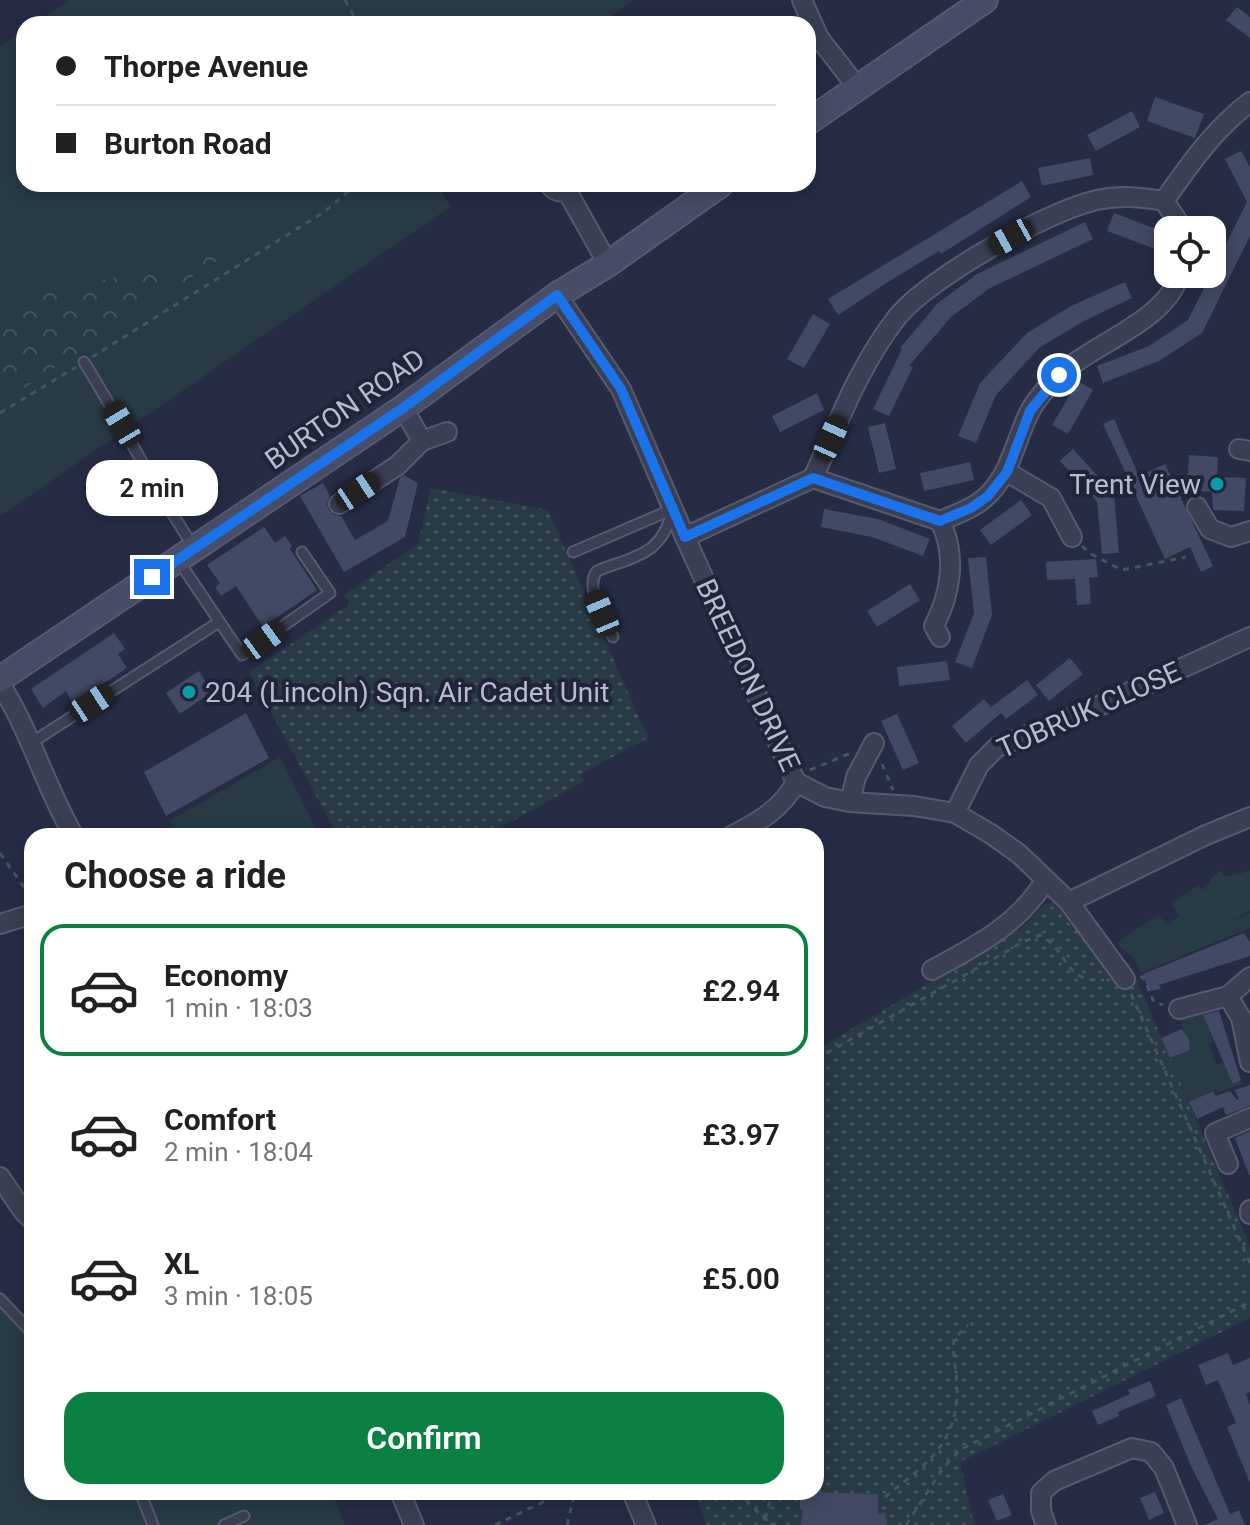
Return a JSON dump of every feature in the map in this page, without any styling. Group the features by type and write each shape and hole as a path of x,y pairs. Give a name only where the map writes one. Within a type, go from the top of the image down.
{"main road":[{"path":"816,117 985,0"},
{"name":"BURTON ROAD","path":"0,681 403,408 557,295 608,264 710,192"}],"street":[{"path":"816,31 858,88"},
{"path":"1164,201 1208,140 1250,102"},
{"path":"572,192 608,264"},
{"path":"685,537 813,478 866,364 899,315 930,287 969,261 1032,225 1096,200 1131,196 1164,201 1174,216"},
{"path":"813,478 940,521 971,508 988,496 1007,472 1030,411 1059,375 1158,308 1173,288"},
{"name":"BREEDON DRIVE","path":"557,295 621,389 796,782 825,797 850,802 914,806 955,813 1019,854 1069,902 1125,979"},
{"path":"403,408 422,441"},
{"path":"339,504 398,465 422,441 447,432"},
{"path":"1007,472 1051,498 1072,537"},
{"path":"1197,507 1210,529 1231,537 1250,531"},
{"path":"940,521 950,541 950,576 945,605 934,626 940,637"},
{"name":"TOBRUK CLOSE","path":"955,813 979,765 997,747 1106,703 1250,637"},
{"path":"0,681 21,718 57,808 69,828"},
{"path":"850,802 856,777 874,743"},
{"path":"744,828 773,811 789,796 796,782"},
{"path":"1069,902 1206,835 1250,817"},
{"path":"932,970 985,942 1009,925 1033,900 1045,881"},
{"path":"0,924 24,915"},
{"path":"1179,1009 1228,996 1250,977"},
{"path":"1228,996 1241,1018 1250,1062"},
{"path":"1228,1164 1215,1133 1250,1118"},
{"path":"0,1177 24,1212"},
{"path":"1046,1525 1041,1511 1041,1493 1054,1481 1132,1448 1151,1452 1164,1468 1187,1525"},
{"path":"403,1500 414,1525"},
{"path":"635,1500 646,1525"}],"lane":[{"path":"84,362 122,424 219,622 242,655 330,593 302,552"},
{"path":"573,552 673,509"},
{"path":"613,637 592,588 593,576 597,571 659,543 673,509"},
{"path":"31,743 219,622"},
{"path":"0,1299 24,1324"},
{"path":"143,1500 153,1525"},
{"path":"224,1525 244,1516"}],"path":[{"path":"0,413 324,212 348,192"},
{"path":"1072,537 1091,554 1122,570 1186,557"},
{"path":"0,853 24,899"},
{"path":"824,1054 1040,935 1051,941 1075,974 1085,980 1143,977 1154,1002 1179,1009"},
{"path":"1125,979 1250,1262"},
{"path":"906,1525 943,1468 960,1450 1250,1302"},
{"path":"885,1497 932,1459 950,1430 958,1394 954,1339 968,1325"},
{"path":"495,1525 547,1500"},
{"path":"567,1525 573,1500"},
{"path":"745,1500 767,1522 776,1525"},
{"path":"767,1522 771,1500"}],"green space":[{"path":"69,0 634,0 612,16 46,16"},
{"path":"16,36 16,192 442,192 450,207 0,516 0,404 230,253 32,296 0,312 0,47"},
{"path":"232,251 0,404 0,312 32,296"},
{"path":"431,488 548,510 648,738 581,774 584,781 500,828 334,828 249,672 350,604 344,595 418,544"},
{"path":"280,757 316,828 173,828 169,821"},
{"path":"1220,870 1226,877 1250,871 1250,911 1227,924 1250,913 1250,928 1141,973 1134,959 1116,943 1158,915 1168,925 1179,916 1172,904 1198,885 1202,890"},
{"path":"1058,903 1111,966 1129,962 1250,1246 1250,1318 960,1462 974,1525 707,1525 697,1500 824,1500 824,1045 1023,927 1045,904"},
{"path":"1205,1009 1210,1013 1203,1015 1214,1042 1209,1044 1216,1064 1234,1061 1242,1084 1217,1093 1215,1089 1189,1102 1170,1058 1190,1050 1180,1018"},
{"path":"0,1289 24,1314 24,1500 334,1500 345,1525 0,1525"}],"building":[{"path":"1237,7 1250,17 1250,38 1226,20"},
{"path":"1155,97 1204,114 1195,138 1147,121"},
{"path":"1132,111 1140,127 1096,151 1087,135"},
{"path":"1241,151 1250,167 1250,236 1226,284 1226,244 1247,202 1225,159"},
{"path":"1090,158 1093,175 1042,186 1038,168"},
{"path":"1022,181 1031,197 838,315 828,299"},
{"path":"1114,213 1154,228 1154,249 1107,231"},
{"path":"1085,222 1093,239 990,288 951,317 909,366 913,367 889,416 873,409 900,348 938,303 977,274"},
{"path":"1125,282 1132,298 1084,321 1039,348 996,395 976,443 958,436 980,383 1027,333 1071,306"},
{"path":"1204,288 1224,288 1202,333 1159,361 1103,383 1097,366 1149,346 1188,320"},
{"path":"813,314 830,324 804,368 787,359"},
{"path":"1078,381 1093,390 1068,434 1052,425"},
{"path":"817,393 824,410 780,432 772,416"},
{"path":"1114,419 1139,476 1165,464 1213,566 1201,572 1190,547 1165,559 1103,424"},
{"path":"885,423 896,469 879,473 868,427"},
{"path":"1073,449 1114,494 1119,553 1102,554 1097,502 1060,461"},
{"name":"Trent View","path":"1189,455 1218,457 1217,477 1246,478 1244,511 1213,510 1212,492 1187,490"},
{"path":"970,462 974,480 924,491 920,473"},
{"path":"404,475 418,483 405,537 344,572 300,496 323,483 330,496 327,504 329,510 341,516 355,540 388,521 400,478"},
{"path":"1021,500 1032,515 991,545 980,530"},
{"path":"824,509 878,519 930,539 923,556 872,537 821,527"},
{"path":"264,527 275,543 285,536 317,590 263,627 236,586 221,596 215,587 220,583 207,565"},
{"path":"986,557 992,615 972,668 955,662 974,613 968,558"},
{"path":"1096,559 1098,577 1089,578 1091,604 1077,605 1075,579 1047,580 1046,562"},
{"path":"910,584 920,600 877,627 867,611"},
{"path":"114,633 125,649 118,654 127,668 73,704 66,691 43,708 31,689"},
{"path":"1070,658 1083,674 1049,701 1036,685"},
{"path":"947,661 950,680 899,686 897,667"},
{"name":"204 (Lincoln) Sqn. Air Cadet Unit","path":"199,671 212,692 180,714 166,693"},
{"path":"1027,680 1038,695 1006,719 1001,713 966,743 952,726 984,699 991,707"},
{"path":"246,713 269,758 166,816 144,772"},
{"path":"897,714 919,763 903,770 881,721"},
{"path":"1244,933 1250,942 1250,956 1149,991 1143,974"},
{"path":"1219,1011 1241,1080 1233,1084 1203,1015"},
{"path":"1182,1029 1189,1039 1190,1050 1170,1058 1161,1038"},
{"path":"1250,1085 1250,1106 1226,1115 1223,1107 1197,1119 1189,1102 1213,1091 1216,1096 1230,1091 1237,1100 1235,1090"},
{"path":"1250,1131 1250,1175 1249,1175 1235,1138"},
{"path":"1228,1353 1233,1365 1250,1358 1250,1392 1246,1394 1250,1405 1250,1483 1227,1427 1236,1423 1218,1380 1206,1385 1198,1365"},
{"path":"1150,1381 1156,1396 1118,1412 1119,1416 1098,1425 1092,1411"},
{"path":"1181,1398 1230,1514 1239,1510 1245,1525 1204,1525 1218,1519 1191,1466 1166,1405"},
{"path":"1155,1492 1164,1513 1149,1520 1140,1498"},
{"path":"824,1493 878,1494 878,1514 885,1512 887,1525 801,1525 803,1509 800,1509 800,1500 824,1500"},
{"path":"1003,1494 1012,1515 997,1521 988,1500"}],"place":[{"name":"Trent View","path":"1217,484"},
{"name":"204 (Lincoln) Sqn. Air Cadet Unit","path":"189,692"}],"route":[{"path":"152,577 403,408 557,295 621,389 685,537 813,478 940,521 971,508 988,496 1007,472 1030,411 1059,375"}]}
